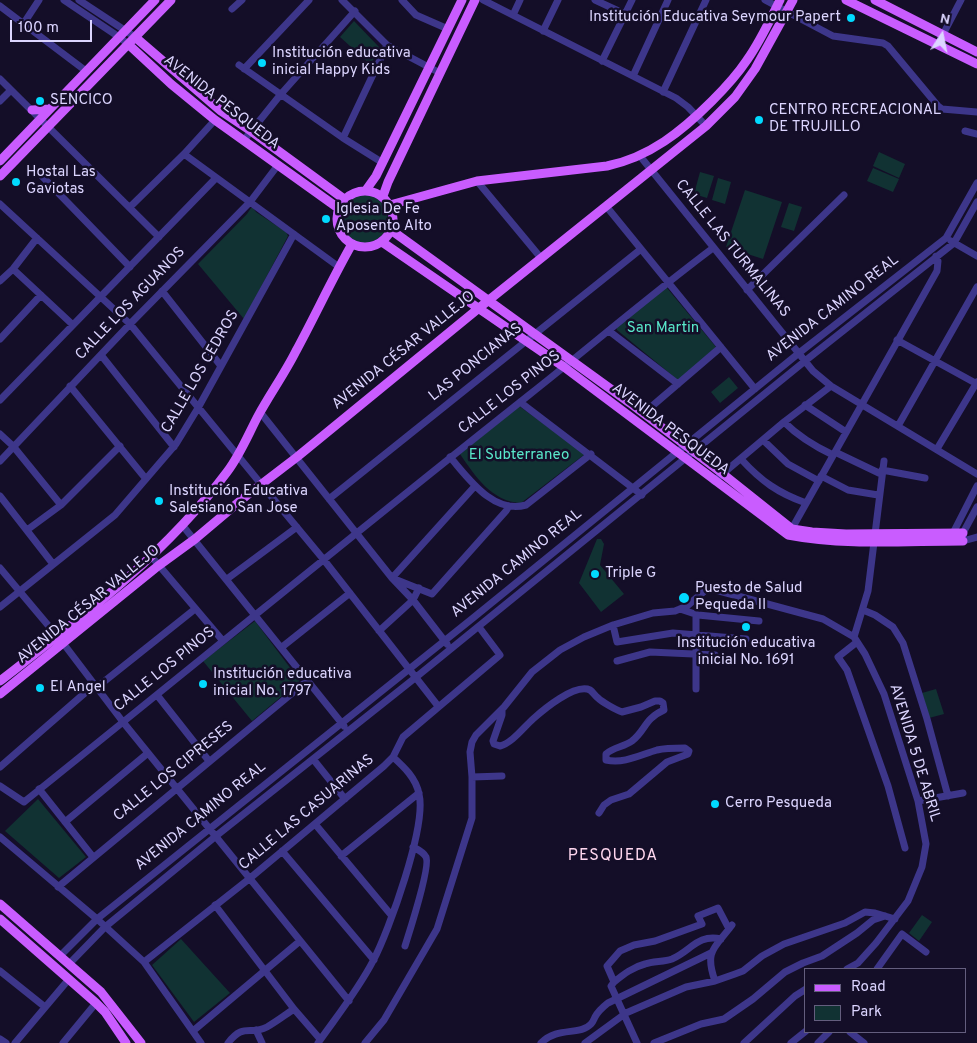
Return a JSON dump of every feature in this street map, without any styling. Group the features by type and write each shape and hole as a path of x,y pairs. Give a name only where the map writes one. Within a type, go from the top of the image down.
{"main road":[{"path":"0,161 155,0"},
{"path":"0,176 171,0"},
{"path":"366,190 376,176 462,0"},
{"path":"383,196 475,0"},
{"name":"AVENIDA CÉSAR VALLEJO","path":"2,679 60,640 195,539 260,484 297,457 487,301 706,126 735,97 756,69 793,0"},
{"path":"846,0 977,64"},
{"path":"875,0 977,52"},
{"path":"390,206 477,181 607,166 640,156 659,146 696,116 725,88 747,60 778,3"},
{"name":"AVENIDA PESQUEDA","path":"135,37 221,111 344,199"},
{"name":"AVENIDA PESQUEDA","path":"128,44 171,84 215,120 338,208"},
{"path":"725,88 735,97"},
{"path":"32,110 50,109"},
{"path":"366,190 383,196 393,213 391,230 382,242 364,247 352,244 345,239 337,224 338,208 344,199 354,192 366,190"},
{"name":"AVENIDA PESQUEDA","path":"391,230 644,413 723,474 790,532"},
{"name":"AVENIDA PESQUEDA","path":"382,242 564,367 714,481 790,532 810,540 963,537"},
{"name":"AVENIDA CÉSAR VALLEJO","path":"0,694 183,526 227,472 238,457 260,412 296,352 352,244"},
{"path":"623,412 630,403"},
{"path":"2,679 10,686"},
{"path":"0,904 61,955 106,998 141,1043"},
{"path":"0,919 96,1003 105,1012 126,1043"}],"street":[{"path":"24,24 39,0"},
{"name":"AVENIDA PESQUEDA","path":"64,0 76,2 122,33 135,37"},
{"path":"232,10 242,0"},
{"path":"309,0 242,67 382,163"},
{"path":"342,0 387,45 440,73"},
{"path":"402,0 416,14 448,30"},
{"path":"483,0 663,92 688,107 706,126"},
{"path":"513,15 520,0"},
{"path":"543,31 558,0"},
{"path":"595,0 625,14"},
{"path":"602,61 632,0"},
{"path":"632,76 668,0"},
{"path":"663,92 706,0"},
{"path":"765,0 778,3 786,12 833,36 883,42 938,106 977,112"},
{"path":"938,44 961,0"},
{"path":"0,6 86,71"},
{"path":"244,140 281,94 355,11"},
{"name":"AVENIDA PESQUEDA","path":"122,33 128,44"},
{"path":"343,138 387,45"},
{"path":"171,84 179,76"},
{"path":"0,79 130,207 158,238"},
{"path":"0,101 11,90"},
{"path":"130,207 184,154 215,120"},
{"path":"965,132 977,134"},
{"path":"184,154 339,268"},
{"name":"CALLE LAS TURMALINAS","path":"640,156 813,371 831,386 977,474"},
{"name":"CALLE LOS AGUANOS","path":"0,461 70,386 250,202 278,165"},
{"path":"38,172 130,267"},
{"path":"0,400 216,178"},
{"path":"477,181 541,258"},
{"name":"AVENIDA CAMINO REAL","path":"61,955 97,919 209,828 634,488 754,389 946,238 977,183"},
{"path":"747,290 844,195"},
{"name":"AVENIDA CAMINO REAL","path":"70,964 105,927 216,836 452,649 805,361 954,243 977,202"},
{"path":"0,204 130,324 324,560 438,706"},
{"path":"606,206 754,389"},
{"name":"CALLE LOS CEDROS","path":"0,607 115,515 174,447 222,366 294,234"},
{"path":"0,281 37,238"},
{"path":"946,238 977,256"},
{"name":"CALLE LOS PINOS","path":"0,786 24,802 222,640 573,360 668,281 713,248"},
{"name":"LAS PONCIANAS","path":"329,499 525,340 641,249"},
{"path":"790,532 937,271 938,261 936,256"},
{"path":"12,269 73,325"},
{"path":"898,426 977,287"},
{"path":"162,291 222,366"},
{"path":"0,339 41,294"},
{"path":"608,331 678,384"},
{"path":"897,340 977,383 937,449"},
{"path":"644,413 721,347"},
{"path":"101,356 174,447"},
{"path":"70,386 146,478"},
{"path":"714,481 784,422 831,386"},
{"path":"520,402 591,454 642,495"},
{"path":"805,405 846,432"},
{"path":"260,412 392,578 413,600 452,649"},
{"path":"784,422 798,436 807,441 881,472 925,478"},
{"path":"0,434 14,446 61,506"},
{"path":"763,440 788,464 848,490 878,495"},
{"path":"27,530 61,506 120,446"},
{"path":"450,457 475,486 489,497 509,506 526,504 591,454"},
{"path":"741,459 754,474 770,486 806,504"},
{"path":"884,461 878,495 868,590 856,640 838,657 847,670 888,786 905,848"},
{"path":"392,578 475,486"},
{"path":"952,537 977,486"},
{"path":"0,496 53,564"},
{"path":"392,578 432,594 509,506"},
{"path":"963,537 977,507"},
{"path":"183,526 348,731"},
{"path":"227,579 297,527"},
{"name":"AVENIDA PESQUEDA","path":"963,537 975,537"},
{"path":"150,556 222,640"},
{"path":"0,568 18,592 60,640 123,722 349,1002"},
{"path":"379,631 413,600 419,588"},
{"name":"AVENIDA 5 DE ABRIL","path":"365,1043 384,1020 437,929 472,818 470,752 476,735 502,709 532,672 560,650 584,637 613,625 653,613 680,609 687,606 708,588 823,619 856,640 865,654 884,694 918,801 926,844 922,867 908,901 858,963 849,968"},
{"path":"282,647 350,593"},
{"path":"0,767 95,686 195,608"},
{"path":"680,609 696,614 759,621"},
{"path":"863,610 875,615 893,627 903,643 948,796"},
{"path":"696,614 696,689"},
{"path":"613,625 617,642 673,633 746,640"},
{"name":"CALLE LAS CASUARINAS","path":"144,962 249,879 345,799 393,757 403,737 500,655 479,627"},
{"path":"617,661 650,652 716,655"},
{"name":"CALLE LOS CIPRESES","path":"58,886 308,680"},
{"path":"502,709 502,715 493,741 494,744 500,746 509,741 535,717 563,696 575,691 591,690 599,699 622,712 641,707 655,700 663,703 664,710 647,721 633,741 609,751 606,754 606,760 636,758 658,750 685,748 689,751 688,754 667,762 629,794 611,800 604,805 599,813"},
{"path":"157,694 209,761"},
{"path":"65,822 148,753"},
{"path":"215,905 319,1041 349,1002 374,960 392,916 414,847 420,822 420,794 408,771 393,757"},
{"path":"313,759 345,799"},
{"path":"472,777 502,776"},
{"path":"40,789 93,858"},
{"path":"918,801 963,793"},
{"path":"341,856 420,794"},
{"path":"315,824 392,916"},
{"path":"0,837 97,919 144,962 201,1043"},
{"path":"405,946 420,896 427,860 414,847"},
{"path":"282,851 374,960"},
{"path":"614,982 607,966 620,951 702,924 698,916 718,908 731,927 711,954 710,967 715,981"},
{"path":"585,1043 624,1014 686,987 715,981 743,971 762,956 784,944 845,923 865,912 895,919"},
{"path":"654,1043 701,1024 724,1018 753,999 785,972 822,956 857,934 874,920 886,916"},
{"path":"878,968 902,934 926,952"},
{"path":"637,1043 611,986 614,982 627,971 644,964 672,958 702,939 722,939"},
{"path":"193,1031 300,941"},
{"path":"541,1043 548,1036 564,1031 576,1031 591,1024 600,1009 608,1003 674,972 688,963 711,954"},
{"path":"0,971 45,1007"},
{"path":"15,1043 69,979"},
{"path":"744,1043 795,996 804,990"},
{"path":"63,1043 96,1003"},
{"path":"228,1043 236,1033 243,1030 256,1030 267,1027 294,1008"},
{"path":"256,1030 262,1043"},
{"path":"791,1043 804,1033"},
{"path":"818,1043 828,1033"},
{"path":"851,1033 864,1043"},
{"path":"0,1039 6,1043"}],"green space":[{"path":"354,21 379,47 371,65 340,37"},
{"path":"879,152 905,164 899,178 873,166"},
{"path":"873,168 899,179 893,192 867,181"},
{"path":"700,172 714,176 707,198 694,194"},
{"path":"718,178 731,182 725,204 712,200"},
{"path":"745,190 782,202 763,259 726,247"},
{"path":"364,195 373,197 381,202 386,210 388,219 386,228 381,236 373,241 364,243 355,241 347,236 342,228 340,219 342,210 347,202 355,197"},
{"path":"789,203 802,207 794,231 781,227"},
{"path":"251,208 286,232 288,236 244,319 198,264"},
{"name":"San Martin","path":"664,288 667,288 716,347 679,381 617,330 617,326"},
{"path":"729,377 738,388 720,403 711,392"},
{"name":"El Subterraneo","path":"519,406 585,454 521,503 511,502 493,493 478,479 460,454"},
{"name":"Triple G","path":"597,539 601,539 604,544 600,565 624,594 601,612 579,583"},
{"path":"255,621 300,681 252,721 203,661"},
{"path":"936,689 944,714 929,718 922,693"},
{"path":"38,799 86,857 59,878 5,831"},
{"path":"922,915 932,922 919,941 909,933"},
{"path":"181,939 230,993 194,1022 152,965"}],"place":[{"name":"Institución Educativa Seymour Papert","path":"851,18"},
{"name":"Institución educativa inicial Happy Kids","path":"262,63"},
{"name":"SENCICO","path":"40,101"},
{"name":"CENTRO RECREACIONAL DE TRUJILLO","path":"759,120"},
{"name":"Hostal Las Gaviotas","path":"16,182"},
{"name":"Iglesia De Fe Aposento Alto","path":"326,219"},
{"name":"Institución Educativa Salesiano San Jose","path":"159,501"},
{"name":"Triple G","path":"595,574"},
{"name":"Puesto de Salud Pequeda II","path":"684,598"},
{"name":"Institución educativa inicial No. 1691","path":"746,627"},
{"name":"Institución educativa inicial No. 1797","path":"203,684"},
{"name":"El Angel","path":"40,688"},
{"name":"Cerro Pesqueda","path":"715,804"}],"district":[{"name":"PESQUEDA","path":"613,857"}]}
